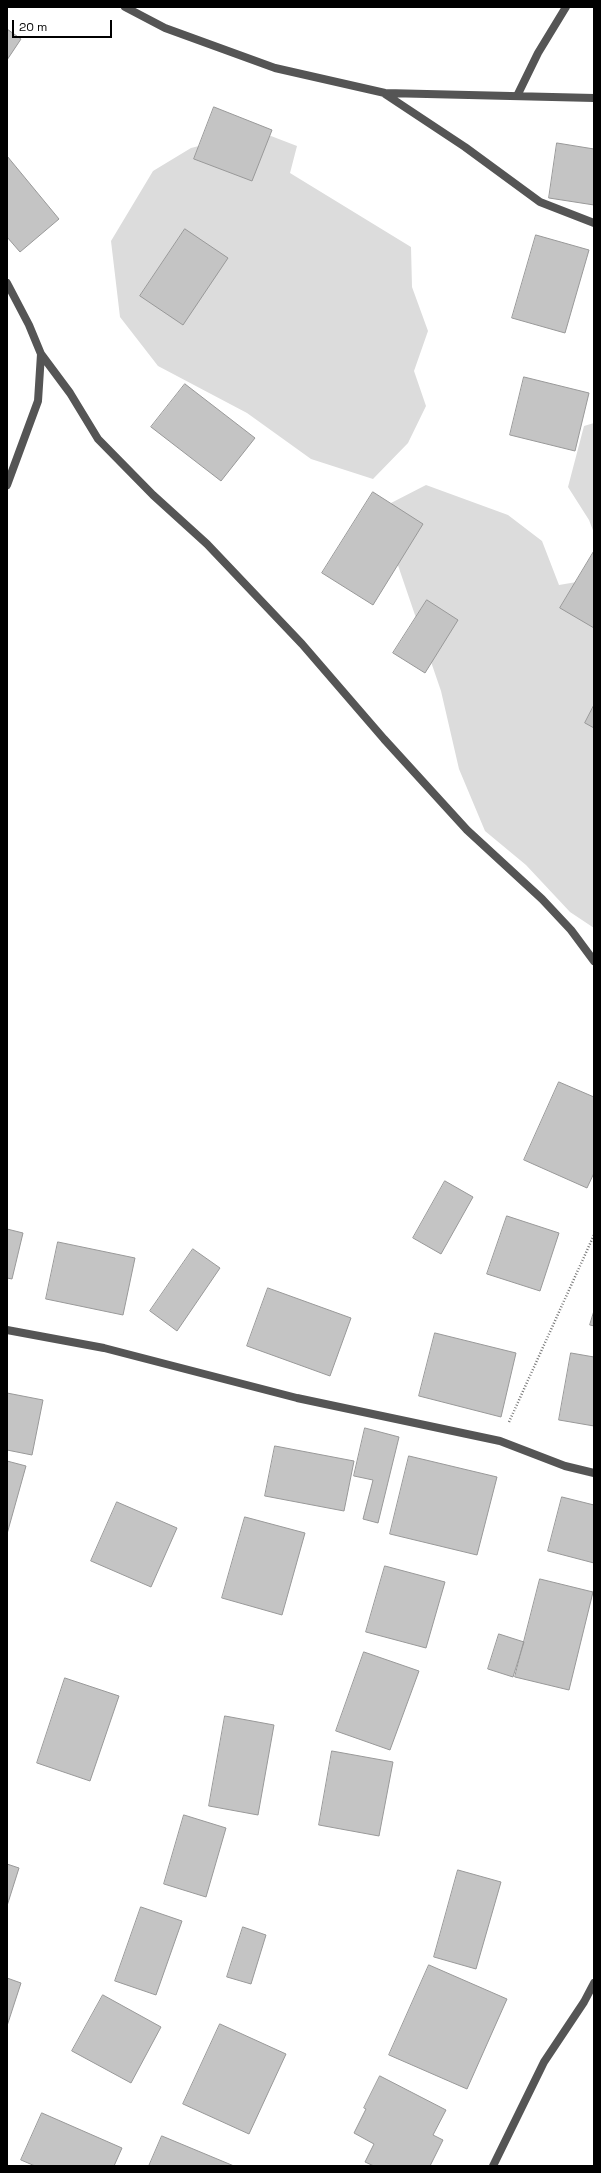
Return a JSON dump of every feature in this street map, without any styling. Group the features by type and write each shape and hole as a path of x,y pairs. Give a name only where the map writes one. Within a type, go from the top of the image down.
{"street":[{"path":"125,7 165,28 275,68 385,93 458,96 594,98"},
{"path":"517,96 538,53 566,7"},
{"path":"385,93 465,147 540,202 594,223"},
{"path":"7,283 29,325 41,354 70,393 98,438 153,495 207,544 297,639 462,825 542,899 571,930 594,961"},
{"path":"7,485 38,401 41,354"},
{"path":"7,1330 104,1348 298,1398 500,1441 565,1466 594,1473"},
{"path":"493,2166 544,2062 584,2002 594,1983"}],"path":[{"path":"500,1441 594,1235"}],"shaded area":[{"path":"258,131 297,146 290,173 411,247 412,287 428,331 414,371 426,406 408,443 373,479 311,459 247,413 158,366 120,317 111,241 153,171 191,148"},
{"path":"594,423 594,533 589,520 568,487 584,426"},
{"path":"426,485 508,515 542,541 559,585 594,579 594,928 570,912 526,865 485,831 459,769 441,691 390,542 391,503"}],"building":[{"path":"7,29 21,39 7,60"},
{"path":"214,107 272,130 252,181 194,159"},
{"path":"557,143 594,149 594,205 549,198"},
{"path":"7,156 59,219 20,252 7,237"},
{"path":"185,229 228,258 183,325 140,296"},
{"path":"536,235 589,250 565,333 512,318"},
{"path":"524,377 589,393 575,451 510,435"},
{"path":"185,384 255,438 221,481 151,427"},
{"path":"373,492 423,524 373,605 322,573"},
{"path":"594,551 594,628 560,608"},
{"path":"427,600 458,620 425,673 393,653"},
{"path":"594,705 594,728 585,723"},
{"path":"559,1082 594,1097 594,1173 587,1188 524,1160"},
{"path":"445,1181 473,1197 441,1254 413,1238"},
{"path":"507,1216 559,1233 540,1291 487,1274"},
{"path":"7,1229 23,1233 12,1279 7,1278"},
{"path":"58,1242 135,1258 123,1315 46,1299"},
{"path":"193,1249 220,1268 177,1331 150,1311"},
{"path":"268,1288 351,1318 330,1376 247,1346"},
{"path":"594,1311 594,1326 590,1325"},
{"path":"435,1333 516,1353 501,1417 419,1396"},
{"path":"571,1353 594,1357 594,1426 559,1420"},
{"path":"7,1393 43,1400 32,1455 7,1450"},
{"path":"365,1428 399,1437 378,1523 363,1519 373,1480 354,1476"},
{"path":"275,1446 354,1461 344,1511 265,1496"},
{"path":"409,1456 497,1477 477,1555 390,1534"},
{"path":"7,1461 26,1466 7,1534"},
{"path":"562,1497 594,1505 594,1563 548,1551"},
{"path":"117,1502 177,1528 151,1587 91,1561"},
{"path":"245,1517 305,1533 282,1615 222,1598"},
{"path":"385,1566 445,1582 426,1648 366,1632"},
{"path":"540,1579 593,1592 569,1690 515,1677"},
{"path":"499,1634 524,1642 513,1677 488,1669"},
{"path":"364,1652 419,1671 390,1750 336,1731"},
{"path":"65,1678 119,1696 90,1781 37,1763"},
{"path":"225,1716 274,1725 258,1815 209,1806"},
{"path":"332,1751 393,1762 379,1836 319,1825"},
{"path":"184,1815 226,1828 206,1897 164,1884"},
{"path":"7,1864 19,1868 7,1906"},
{"path":"458,1870 501,1882 476,1969 434,1957"},
{"path":"141,1907 182,1921 156,1995 115,1981"},
{"path":"243,1927 266,1935 251,1984 227,1977"},
{"path":"429,1965 507,1999 467,2089 389,2055"},
{"path":"7,1978 21,1983 7,2026"},
{"path":"103,1995 161,2027 131,2083 72,2051"},
{"path":"220,2024 286,2054 249,2134 183,2104"},
{"path":"380,2076 446,2110 433,2135 443,2140 430,2166 374,2166 365,2162 374,2144 354,2133 366,2109 364,2108"},
{"path":"42,2113 122,2148 114,2166 35,2166 21,2160"},
{"path":"162,2136 234,2166 149,2166"}]}
